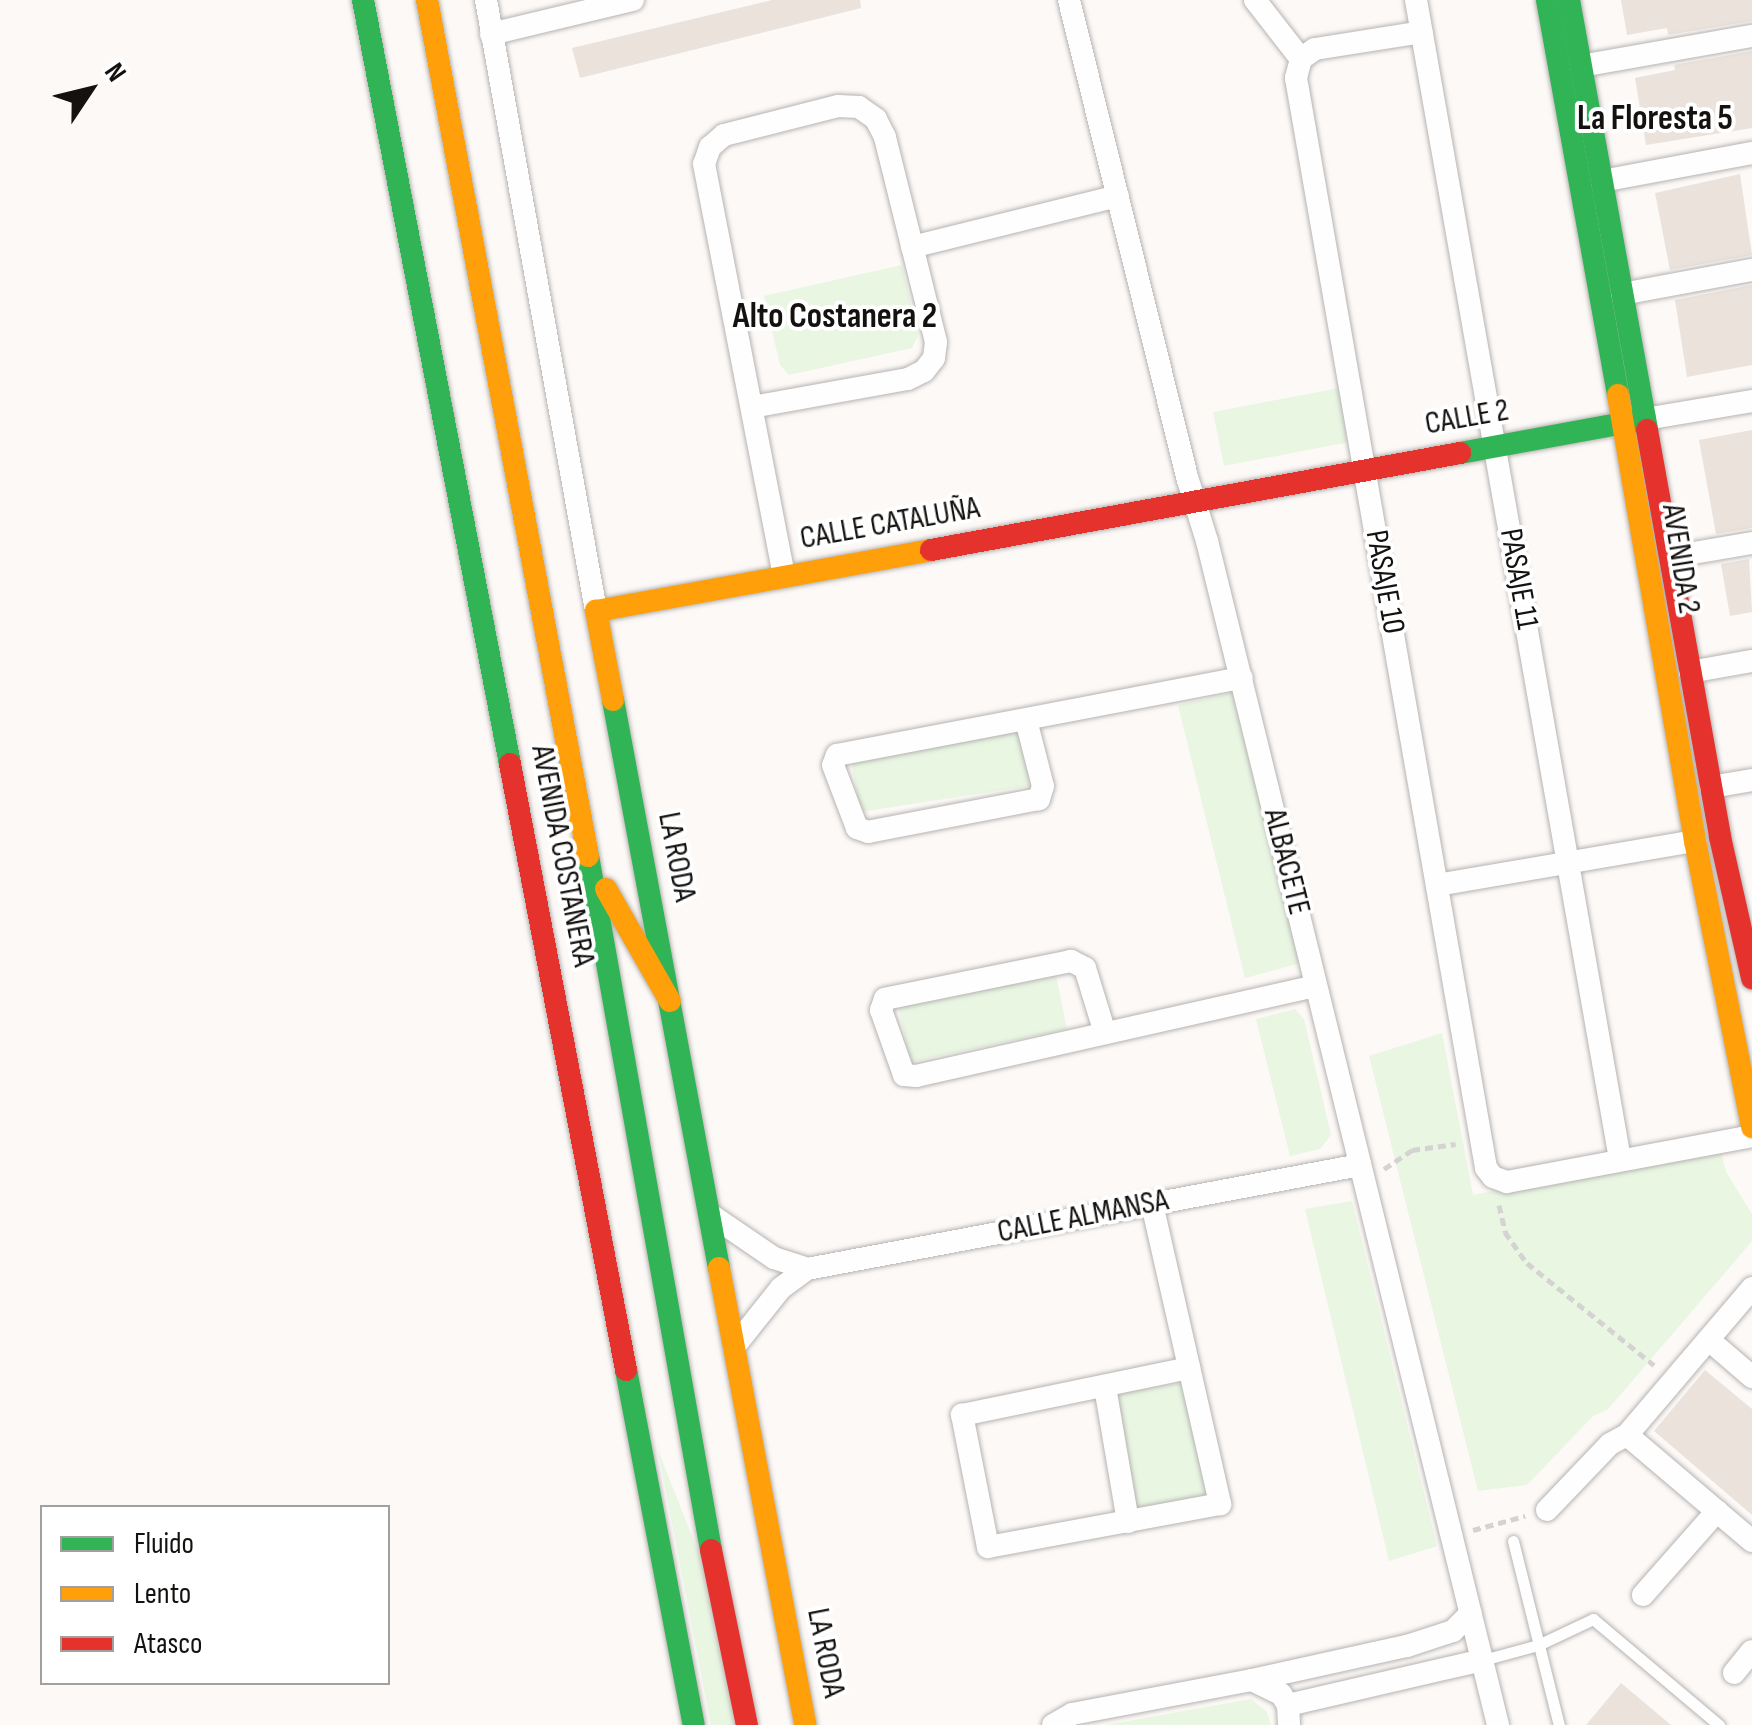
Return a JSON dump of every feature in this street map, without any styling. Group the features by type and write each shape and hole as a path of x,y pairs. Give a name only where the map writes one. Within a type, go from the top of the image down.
{"street":[{"name":"AVENIDA COSTANERA","path":"363,0 694,1725"},
{"name":"AVENIDA COSTANERA","path":"427,0 589,858 706,1524 747,1725"},
{"name":"LA RODA","path":"486,0 596,610 806,1725"},
{"path":"491,34 634,0"},
{"name":"ALBACETE","path":"1069,0 1242,678 1498,1725"},
{"path":"1255,0 1301,59 1315,49 1422,32"},
{"name":"PASAJE 11","path":"1416,0 1620,1158"},
{"name":"AVENIDA 2","path":"1547,0 1633,421 1690,791 1694,841 1742,1025 1752,1127"},
{"name":"AVENIDA 2","path":"1569,0 1622,294 1633,421 1670,557 1711,787 1743,899 1752,978"},
{"path":"1581,66 1752,36"},
{"name":"PASAJE 10","path":"1301,59 1296,78 1480,1140 1486,1168 1494,1178"},
{"path":"752,407 908,379 930,365 936,342 885,137 868,112 838,106 732,132 710,147 705,173 784,576"},
{"path":"1602,181 1752,152"},
{"path":"912,248 1118,196"},
{"path":"1622,294 1752,270"},
{"name":"CALLE 2","path":"1194,501 1752,400"},
{"name":"CALLE CATALUÑA","path":"596,610 1194,501"},
{"path":"1670,557 1752,542"},
{"path":"1690,672 1752,661"},
{"path":"1026,720 1043,786 1040,798 868,832 857,828 833,765 837,754 1242,678"},
{"path":"1711,787 1752,780"},
{"path":"1436,885 1694,841"},
{"path":"589,858 670,1001"},
{"path":"1105,1033 1085,968 1071,961 885,999 881,1010 904,1075 916,1076 1316,986"},
{"path":"1494,1178 1507,1182 1752,1136"},
{"name":"CALLE ALMANSA","path":"807,1269 1152,1204 1361,1171"},
{"path":"1152,1204 1220,1504 988,1547 962,1415 1189,1368"},
{"path":"711,1215 774,1258 807,1269"},
{"path":"734,1347 781,1288 807,1269"},
{"path":"1547,1510 1610,1444 1627,1435 1752,1288"},
{"path":"1709,1340 1752,1377"},
{"path":"1104,1386 1128,1522"},
{"path":"1627,1435 1752,1541"},
{"path":"1643,1595 1717,1511"},
{"path":"1053,1725 1072,1714 1407,1646 1453,1631 1470,1613"},
{"path":"1734,1672 1752,1652"},
{"path":"1252,1680 1280,1694 1288,1715 1482,1660"}],"lane":[{"path":"1513,1541 1558,1725"},
{"path":"1482,1660 1538,1646 1593,1618 1719,1725"}],"path":[{"path":"1361,1171 1412,1150 1480,1140"},
{"path":"1494,1178 1505,1232 1527,1263 1674,1381"},
{"path":"1452,1536 1547,1510"}],"green space":[{"path":"902,265 918,336 912,348 789,375 780,365 764,296"},
{"path":"1339,388 1349,442 1224,466 1213,412"},
{"path":"1237,692 1304,962 1245,978 1178,705"},
{"path":"1020,731 1030,786 860,812 851,760"},
{"path":"1055,970 1067,1029 910,1062 898,1004"},
{"path":"1295,1009 1304,1019 1331,1135 1320,1149 1290,1156 1256,1019"},
{"path":"1442,1033 1473,1195 1591,1172 1716,1131 1726,1172 1752,1214 1752,1241 1608,1409 1593,1416 1527,1485 1478,1491 1369,1056"},
{"path":"1352,1201 1437,1546 1389,1561 1305,1209"},
{"path":"1184,1383 1208,1496 1125,1513 1107,1394"},
{"path":"658,1450 699,1554 734,1725 711,1725"},
{"path":"1251,1699 1267,1712 1271,1725 1106,1725"}],"building":[{"path":"772,0 860,0 861,8 580,78 572,48"},
{"path":"1621,0 1752,0 1752,21 1668,35 1667,28 1627,35"},
{"path":"1752,51 1752,128 1646,145 1635,78 1675,70 1674,65"},
{"path":"1740,174 1752,255 1670,270 1655,193"},
{"path":"1752,285 1752,365 1687,377 1675,300"},
{"path":"1752,430 1752,528 1716,534 1699,440"},
{"path":"1749,559 1752,612 1730,616 1721,564"},
{"path":"1705,1370 1752,1409 1752,1515 1654,1431"},
{"path":"1621,1683 1671,1725 1586,1725"}],"traffic: fast":[{"path":"363,0 510,764"},
{"path":"1547,0 1618,395"},
{"path":"1569,0 1647,430"},
{"path":"1460,453 1645,419"},
{"path":"613,700 719,1268"},
{"path":"588,856 711,1550"},
{"path":"626,1370 694,1725"}],"traffic: slow":[{"path":"427,0 588,856"},
{"path":"1618,395 1695,841 1752,1127"},
{"path":"613,700 596,611 931,550"},
{"path":"606,889 670,1001"},
{"path":"719,1268 805,1725"}],"traffic: jam":[{"path":"1647,430 1720,837 1752,978"},
{"path":"931,550 1460,453"},
{"path":"510,764 626,1370"},
{"path":"711,1550 747,1725"}],"district":[{"name":"La Floresta 5","path":"1655,119"},
{"name":"Alto Costanera 2","path":"835,317"}]}
